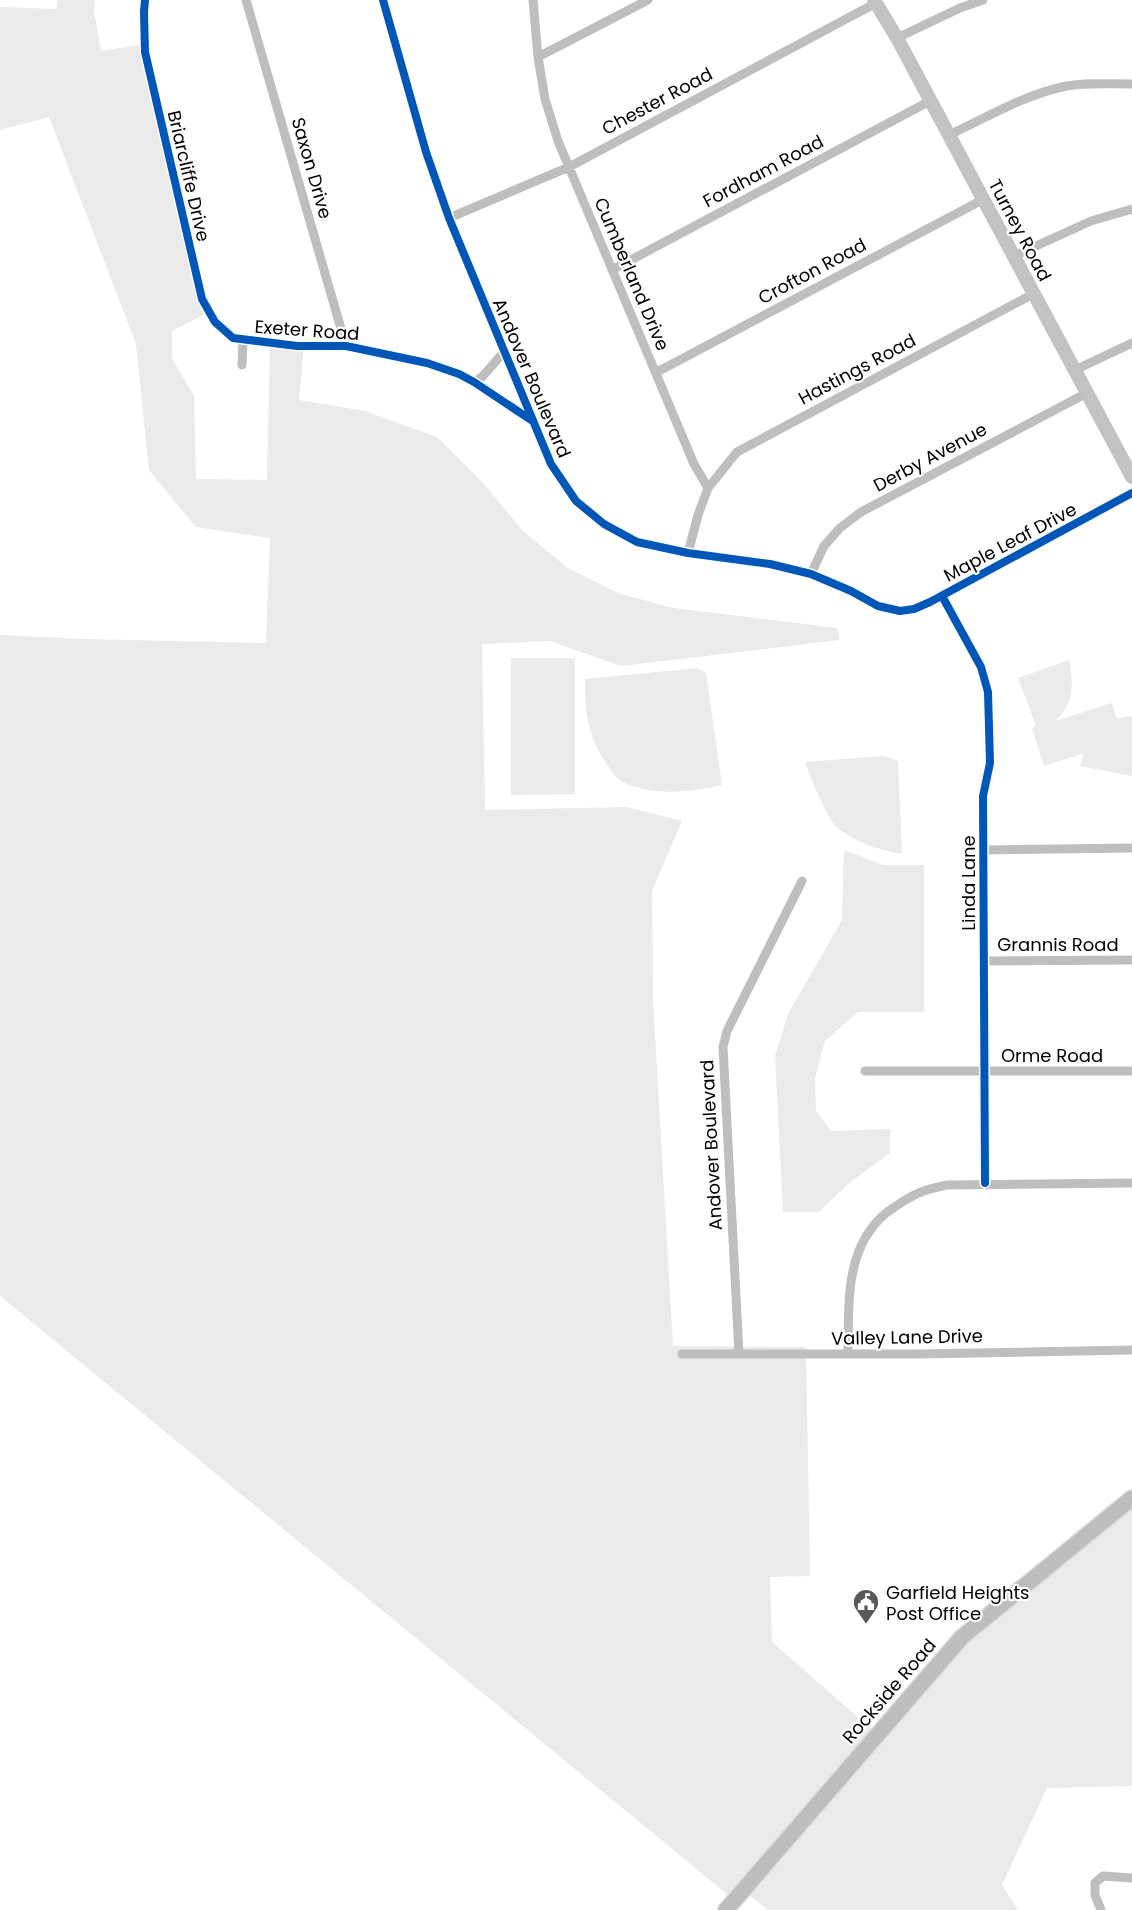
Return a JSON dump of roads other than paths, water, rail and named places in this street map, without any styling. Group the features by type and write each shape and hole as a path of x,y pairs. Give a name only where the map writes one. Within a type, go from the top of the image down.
{"main road":[{"name":"Turney Road","path":"875,2 984,199 1132,477"},
{"name":"Rockside Road","path":"726,1910 962,1637 1132,1498"}],"street":[{"name":"Briarcliffe Drive","path":"145,0 145,52 202,299 215,322 233,338 243,340"},
{"name":"Saxon Drive","path":"246,0 346,346"},
{"name":"Andover Boulevard","path":"383,0 426,152 449,218 531,420 551,464 576,501 604,524 637,542 688,553 770,564 811,574 878,606 900,611"},
{"name":"Cumberland Drive","path":"533,0 538,57 545,99 558,141 694,464 708,488"},
{"path":"538,57 648,0"},
{"path":"897,39 960,8 983,0"},
{"name":"Chester Road","path":"449,218 568,166 875,2"},
{"path":"949,135 999,110 1055,89 1078,85 1132,84"},
{"name":"Fordham Road","path":"612,270 930,101"},
{"name":"Crofton Road","path":"657,372 984,199"},
{"path":"1014,256 1090,221 1132,209"},
{"name":"Hastings Road","path":"708,488 737,452 1034,294"},
{"name":"Exeter Road","path":"243,340 297,346 346,346 427,363 474,382 531,420"},
{"path":"242,365 243,340"},
{"path":"1075,370 1132,343"},
{"path":"474,382 482,377 504,352"},
{"name":"Derby Avenue","path":"811,574 824,546 840,528 861,512 1087,393"},
{"path":"688,553 698,514 708,488"},
{"name":"Maple Leaf Drive","path":"900,611 914,609 942,596 1132,493"},
{"name":"Linda Lane","path":"942,596 981,667 988,692 990,763 982,796 985,1183"},
{"path":"982,850 1132,848"},
{"name":"Andover Boulevard","path":"739,1354 723,1047 727,1031 802,881"},
{"name":"Grannis Road","path":"984,961 1132,960"},
{"name":"Orme Road","path":"865,1071 1132,1071"},
{"path":"848,1354 849,1290 854,1262 863,1240 878,1220 899,1202 921,1192 947,1185 1132,1183"},
{"name":"Valley Lane Drive","path":"682,1354 1132,1350"},
{"path":"1101,1910 1095,1895 1095,1883 1103,1876 1132,1878"}],"place":[{"name":"Garfield Heights Post Office","path":"866,1625"}]}
